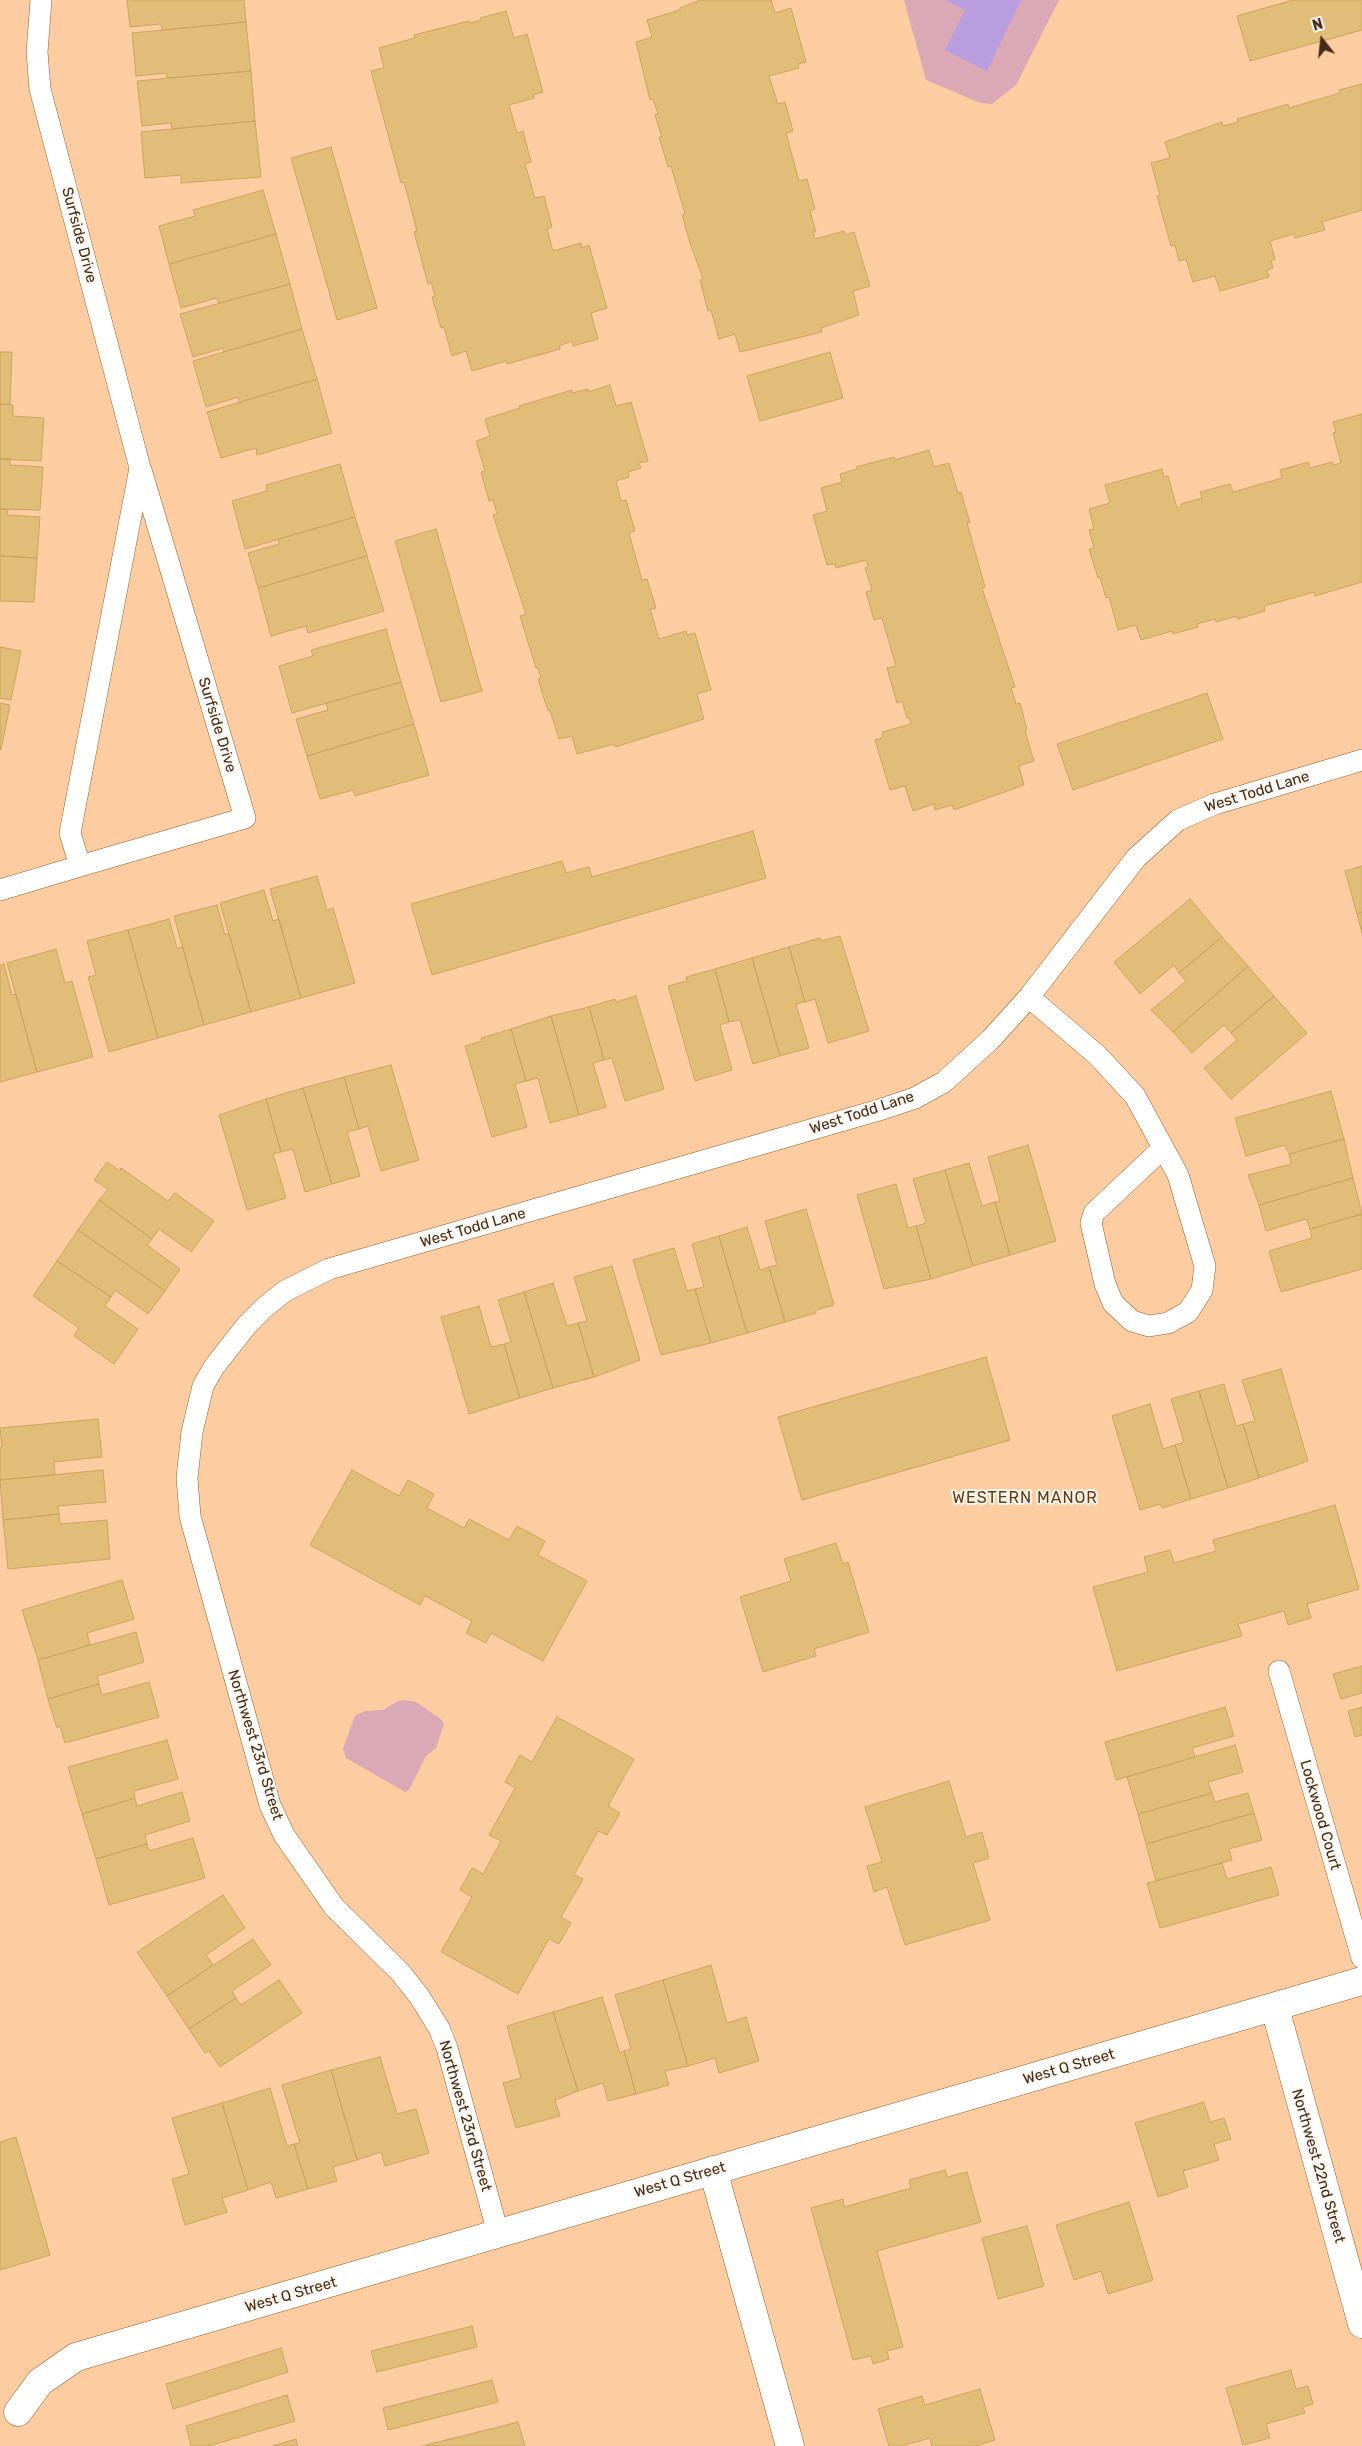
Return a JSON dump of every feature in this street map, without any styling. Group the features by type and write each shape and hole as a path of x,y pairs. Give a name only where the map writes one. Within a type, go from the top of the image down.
{"street":[{"name":"West Q Street","path":"18,2412 40,2382 76,2358 1362,1981"},
{"name":"Northwest 22nd Street","path":"1275,2008 1362,2324"},
{"path":"714,2170 790,2446"}],"lane":[{"name":"Surfside Drive","path":"0,890 244,818 140,468 40,89 37,52 41,0"},
{"name":"Surfside Drive","path":"80,866 70,833 140,468"},
{"name":"West Todd Lane","path":"284,1291 329,1270 915,1098 944,1082 991,1039 1029,997 1136,858 1178,820 1215,804 1362,760"},
{"path":"1029,997 1097,1055 1134,1096 1178,1176 1205,1266 1202,1290 1188,1312 1168,1323 1149,1326 1132,1321 1113,1303 1105,1284 1091,1222 1094,1213 1162,1149"},
{"name":"Northwest 23rd Street","path":"284,1291 246,1326 224,1353 203,1386 196,1407 188,1456 187,1478 190,1516 270,1805 284,1835 334,1907 400,1972 419,1996 439,2028 447,2048 498,2233"},
{"name":"Lockwood Court","path":"1279,1671 1362,1958"}],"shaded area":[{"path":"904,0 1059,0 1016,85 992,104 980,103 926,80"},
{"path":"946,0 1021,0 987,71 945,50 965,10"},
{"path":"398,1701 416,1702 441,1719 444,1724 436,1748 426,1756 409,1790 405,1792 346,1758 343,1749 355,1715 366,1711 383,1710"}],"building":[{"path":"127,0 244,0 246,22 162,30 161,24 130,27"},
{"path":"700,0 771,0 775,13 791,8 806,62 798,64 799,68 769,76 778,104 785,102 793,131 786,133 799,181 807,179 815,209 810,211 816,232 813,232 815,239 844,231 846,235 854,232 870,286 853,291 859,315 821,328 822,332 740,352 735,334 719,339 711,310 708,311 700,280 703,279 682,215 685,214 671,166 668,167 659,137 662,137 655,115 658,114 653,99 650,100 636,42 652,37 647,20 680,10 680,8"},
{"path":"1293,0 1362,0 1362,30 1250,61 1237,16"},
{"path":"506,11 514,38 527,34 543,92 533,95 534,98 509,105 517,133 523,131 531,162 525,164 535,198 544,196 552,227 547,229 553,251 581,243 582,248 589,245 607,308 591,313 598,339 573,346 572,341 559,346 560,349 507,364 506,361 472,371 466,351 452,356 444,327 441,328 432,297 435,296 431,282 428,284 414,232 417,231 404,182 401,183 371,71 384,68 379,48 415,38 414,35 469,21 470,23 481,20 480,18"},
{"path":"246,22 251,71 167,78 166,73 136,76 132,33"},
{"path":"251,71 255,121 172,129 171,123 142,126 137,81"},
{"path":"1362,84 1362,210 1322,222 1325,230 1295,238 1294,234 1270,241 1275,259 1271,261 1273,268 1267,270 1269,277 1220,291 1215,276 1193,282 1186,259 1179,261 1175,245 1171,246 1157,196 1160,195 1151,163 1170,158 1165,142 1222,122 1223,126 1238,122 1237,119 1288,104 1289,108 1340,93 1339,90"},
{"path":"255,121 261,177 181,183 181,175 145,178 141,132"},
{"path":"331,147 377,308 337,320 291,158"},
{"path":"263,190 276,234 169,264 159,226 195,216 193,210"},
{"path":"276,234 290,284 219,303 217,298 181,308 169,264"},
{"path":"290,284 302,329 224,352 223,348 193,357 180,314"},
{"path":"302,329 317,379 240,402 238,397 206,407 193,361"},
{"path":"0,352 12,352 10,405 0,404"},
{"path":"830,352 843,398 760,421 747,376"},
{"path":"317,379 332,433 257,455 256,448 221,458 207,412"},
{"path":"610,385 616,406 631,402 648,461 639,463 641,468 628,472 629,477 616,481 621,501 626,500 635,531 629,533 642,580 647,579 656,608 650,609 659,639 686,631 687,635 695,633 711,690 697,694 704,719 615,747 614,744 577,754 572,736 559,739 550,710 548,711 538,679 541,678 538,668 536,668 520,616 526,614 493,515 497,514 493,500 489,501 481,472 485,471 476,441 490,436 485,419 520,408 519,406 572,390 572,393 588,389 588,392"},
{"path":"0,404 13,405 13,416 44,418 41,461 0,459"},
{"path":"1362,414 1362,582 1315,596 1314,592 1264,606 1265,611 1238,619 1237,616 1216,622 1215,619 1197,624 1198,627 1173,634 1172,631 1141,640 1136,625 1118,630 1109,597 1106,598 1089,549 1094,548 1089,530 1094,529 1089,509 1110,503 1105,485 1162,469 1164,477 1168,476 1177,508 1181,507 1181,504 1202,498 1200,492 1230,484 1233,492 1282,478 1280,470 1308,462 1310,468 1332,462 1333,465 1341,463 1333,433 1336,432 1333,422"},
{"path":"929,450 934,467 949,463 958,493 961,492 970,523 967,523 985,587 982,588 1015,687 1011,688 1016,704 1020,703 1027,730 1025,731 1034,761 1019,766 1024,785 954,810 952,805 935,810 934,804 913,811 905,786 890,790 875,740 883,737 882,732 911,724 909,718 907,718 902,701 897,703 887,668 896,666 882,618 874,620 866,592 872,590 865,568 868,567 866,560 836,568 835,564 827,565 813,515 827,511 821,488 842,482 840,474 857,469 856,467 894,457 895,460"},
{"path":"0,459 10,459 10,465 43,467 40,510 0,509"},
{"path":"340,464 355,517 245,549 232,501 267,491 266,485"},
{"path":"0,509 8,509 7,515 40,517 37,558 0,556"},
{"path":"355,517 367,556 258,588 248,553 279,544 278,539"},
{"path":"436,529 482,691 441,702 395,541"},
{"path":"0,556 37,558 34,602 0,601"},
{"path":"367,556 384,611 308,633 306,626 271,636 258,588"},
{"path":"386,629 401,682 292,713 279,666 313,656 311,650"},
{"path":"0,647 21,651 11,700 0,698"},
{"path":"401,682 414,724 307,756 296,719 328,710 326,703"},
{"path":"1207,693 1223,739 1073,790 1057,744"},
{"path":"0,703 10,705 1,750 0,750"},
{"path":"414,724 429,775 355,796 353,790 320,799 307,756"},
{"path":"753,831 766,878 432,975 411,904 562,861 566,873 589,867 592,877"},
{"path":"1362,866 1362,912 1357,914 1345,871"},
{"path":"317,876 327,910 333,908 355,983 301,998 270,889"},
{"path":"264,890 273,921 279,919 301,998 251,1012 220,903"},
{"path":"1190,899 1222,937 1179,973 1174,965 1140,994 1114,962"},
{"path":"217,905 225,935 229,933 251,1012 204,1025 174,916"},
{"path":"1362,912 1362,933 1357,914"},
{"path":"169,919 177,948 183,947 204,1025 158,1038 128,930"},
{"path":"128,930 158,1038 109,1052 88,977 96,975 87,941"},
{"path":"840,936 869,1031 828,1043 815,999 805,1002 789,947 820,938 821,941"},
{"path":"1222,937 1248,966 1173,1032 1151,1010 1186,981 1179,973"},
{"path":"789,947 805,1002 796,1004 809,1048 780,1056 752,958"},
{"path":"56,949 65,983 72,981 93,1057 37,1072 7,963"},
{"path":"752,958 780,1056 753,1064 740,1020 729,1022 715,969"},
{"path":"4,964 12,995 16,994 37,1072 0,1082 0,965"},
{"path":"1248,966 1274,996 1231,1033 1224,1025 1192,1053 1173,1032"},
{"path":"715,969 729,1022 720,1025 732,1070 695,1081 668,986 687,981 686,977"},
{"path":"636,996 664,1089 625,1101 612,1058 604,1060 589,1007 615,999 616,1002"},
{"path":"1274,996 1307,1033 1231,1099 1204,1068 1237,1040 1231,1033"},
{"path":"589,1007 604,1060 593,1063 606,1107 579,1115 551,1016"},
{"path":"551,1016 579,1115 550,1123 538,1078 526,1081 511,1029"},
{"path":"511,1029 526,1081 515,1084 527,1127 492,1137 465,1046 482,1041 481,1038"},
{"path":"391,1065 419,1160 381,1171 368,1126 359,1129 344,1077"},
{"path":"344,1077 359,1129 347,1132 360,1176 332,1184 303,1088"},
{"path":"303,1088 332,1184 305,1192 293,1149 281,1152 266,1099"},
{"path":"1331,1091 1344,1139 1289,1154 1285,1145 1246,1156 1235,1118"},
{"path":"266,1099 281,1152 273,1154 286,1198 247,1210 219,1115"},
{"path":"1344,1139 1353,1178 1259,1205 1248,1175 1291,1164 1289,1154"},
{"path":"1028,1145 1056,1241 1010,1255 995,1202 1000,1201 988,1157"},
{"path":"107,1162 120,1171 121,1168 168,1201 175,1193 214,1221 191,1252 159,1229 152,1239 99,1200 108,1189 94,1180"},
{"path":"969,1163 982,1206 995,1202 1010,1255 973,1266 945,1170"},
{"path":"945,1170 973,1266 931,1279 916,1226 926,1223 913,1179"},
{"path":"1353,1178 1362,1214 1310,1229 1306,1219 1266,1231 1259,1205"},
{"path":"896,1184 908,1228 916,1226 931,1279 884,1289 857,1195"},
{"path":"99,1200 152,1239 147,1245 180,1269 165,1291 78,1230"},
{"path":"806,1209 834,1305 816,1310 816,1313 785,1322 769,1267 777,1265 765,1221"},
{"path":"1362,1214 1362,1269 1281,1292 1269,1251 1312,1238 1310,1229"},
{"path":"747,1227 760,1270 769,1267 785,1322 747,1333 719,1236"},
{"path":"78,1230 165,1291 148,1314 115,1290 111,1297 57,1261"},
{"path":"719,1236 747,1333 711,1343 695,1289 704,1287 692,1244"},
{"path":"674,1248 687,1291 695,1289 711,1343 661,1355 633,1260"},
{"path":"57,1261 111,1297 105,1306 138,1329 114,1364 74,1336 79,1328 33,1296"},
{"path":"612,1266 640,1360 594,1377 578,1323 587,1321 574,1277"},
{"path":"553,1283 567,1326 578,1323 594,1377 553,1388 524,1292"},
{"path":"524,1292 553,1388 520,1398 504,1344 511,1342 498,1300"},
{"path":"479,1306 491,1347 504,1344 520,1398 469,1414 441,1317"},
{"path":"986,1357 1010,1440 802,1500 778,1417"},
{"path":"1281,1369 1308,1461 1259,1478 1243,1424 1255,1421 1242,1380"},
{"path":"1224,1384 1236,1426 1243,1424 1259,1478 1228,1488 1199,1391"},
{"path":"1199,1391 1228,1488 1191,1499 1175,1445 1184,1442 1171,1399"},
{"path":"1150,1404 1163,1449 1175,1445 1191,1499 1162,1508 1160,1504 1140,1510 1112,1416"},
{"path":"98,1419 102,1457 54,1462 55,1475 0,1480 0,1447 2,1447 0,1428"},
{"path":"103,1470 106,1502 58,1506 59,1514 3,1520 0,1480"},
{"path":"352,1470 399,1496 408,1480 434,1494 427,1508 464,1528 469,1519 509,1540 517,1526 545,1541 538,1555 587,1581 543,1661 491,1633 486,1643 466,1633 472,1621 425,1596 420,1605 310,1545"},
{"path":"1335,1505 1359,1589 1307,1604 1311,1618 1288,1625 1284,1611 1238,1624 1242,1636 1117,1671 1093,1587 1148,1572 1144,1557 1170,1550 1174,1563 1216,1551 1213,1540"},
{"path":"59,1514 60,1524 107,1520 110,1559 8,1569 3,1520"},
{"path":"836,1543 843,1564 848,1562 869,1632 814,1649 816,1656 763,1672 740,1597 791,1581 784,1559"},
{"path":"122,1580 134,1619 87,1633 90,1645 38,1660 22,1610"},
{"path":"136,1632 144,1662 97,1676 99,1684 48,1699 38,1660"},
{"path":"1362,1666 1362,1693 1341,1699 1333,1674"},
{"path":"149,1682 159,1717 65,1743 60,1726 57,1728 48,1699 99,1684 102,1695"},
{"path":"1225,1707 1234,1736 1192,1748 1195,1757 1116,1780 1105,1742"},
{"path":"1362,1707 1362,1735 1355,1737 1348,1711"},
{"path":"557,1717 634,1759 608,1806 620,1813 607,1835 598,1831 574,1875 583,1879 561,1917 571,1923 559,1944 549,1939 518,1994 441,1952 472,1897 460,1890 467,1877 472,1868 483,1874 501,1841 489,1835 515,1788 505,1782 520,1755 532,1762"},
{"path":"167,1740 178,1779 134,1791 135,1798 82,1814 68,1767"},
{"path":"1235,1745 1243,1772 1208,1782 1212,1793 1138,1814 1127,1777"},
{"path":"949,1781 966,1837 982,1832 989,1858 973,1863 990,1920 905,1945 887,1887 874,1892 867,1866 882,1862 865,1807"},
{"path":"182,1792 190,1821 145,1835 147,1844 96,1859 82,1814 135,1798 137,1806"},
{"path":"1212,1793 1215,1802 1248,1793 1254,1813 1146,1844 1138,1814"},
{"path":"1254,1813 1262,1840 1229,1849 1232,1860 1156,1881 1146,1844"},
{"path":"193,1838 205,1878 109,1905 96,1859 147,1844 149,1851"},
{"path":"1222,1863 1227,1879 1271,1867 1279,1895 1160,1928 1147,1883"},
{"path":"223,1895 245,1928 206,1955 213,1965 167,1996 137,1952"},
{"path":"253,1939 271,1965 232,1991 236,1998 189,2029 167,1996"},
{"path":"711,1965 727,2023 746,2017 759,2061 719,2073 715,2058 688,2066 663,1980"},
{"path":"279,1980 302,2013 220,2067 209,2051 205,2053 189,2029 236,1998 241,2005"},
{"path":"663,1980 688,2066 665,2071 669,2085 636,2094 624,2051 631,2049 615,1995"},
{"path":"602,1997 620,2053 624,2051 636,2094 608,2101 603,2083 578,2091 553,2012"},
{"path":"553,2012 578,2091 555,2100 560,2116 516,2128 503,2083 521,2078 507,2026"},
{"path":"380,2057 397,2114 416,2109 429,2153 385,2166 381,2152 357,2160 331,2070"},
{"path":"331,2070 357,2160 333,2167 337,2181 308,2189 294,2144 300,2143 282,2085"},
{"path":"270,2088 287,2146 294,2144 308,2189 276,2198 271,2182 248,2190 222,2103"},
{"path":"1204,2102 1210,2122 1224,2118 1231,2139 1214,2144 1219,2160 1183,2171 1188,2187 1158,2197 1135,2123"},
{"path":"222,2103 248,2190 222,2198 227,2212 185,2225 172,2179 189,2174 172,2118"},
{"path":"16,2137 50,2255 0,2270 0,2142"},
{"path":"945,2170 947,2177 967,2172 981,2222 877,2251 903,2347 887,2351 889,2359 873,2364 871,2356 853,2360 811,2208 843,2199 844,2207 911,2188 909,2180"},
{"path":"1129,2202 1153,2280 1108,2294 1101,2271 1074,2280 1056,2225"},
{"path":"1027,2226 1044,2286 998,2299 982,2238"},
{"path":"472,2326 477,2347 377,2372 371,2351"},
{"path":"281,2348 288,2372 173,2409 166,2384"},
{"path":"1291,2370 1296,2389 1308,2386 1313,2404 1303,2407 1305,2413 1266,2424 1270,2438 1243,2445 1226,2388"},
{"path":"492,2380 498,2402 388,2430 383,2408"},
{"path":"980,2389 995,2440 975,2446 932,2446 930,2438 902,2446 889,2446 878,2409 922,2396 925,2405"},
{"path":"287,2395 295,2421 208,2446 191,2446 186,2426"},
{"path":"518,2422 525,2446 422,2446"},
{"path":"296,2439 298,2446 272,2446"}],"district":[{"name":"WESTERN MANOR","path":"1025,1498"}]}
